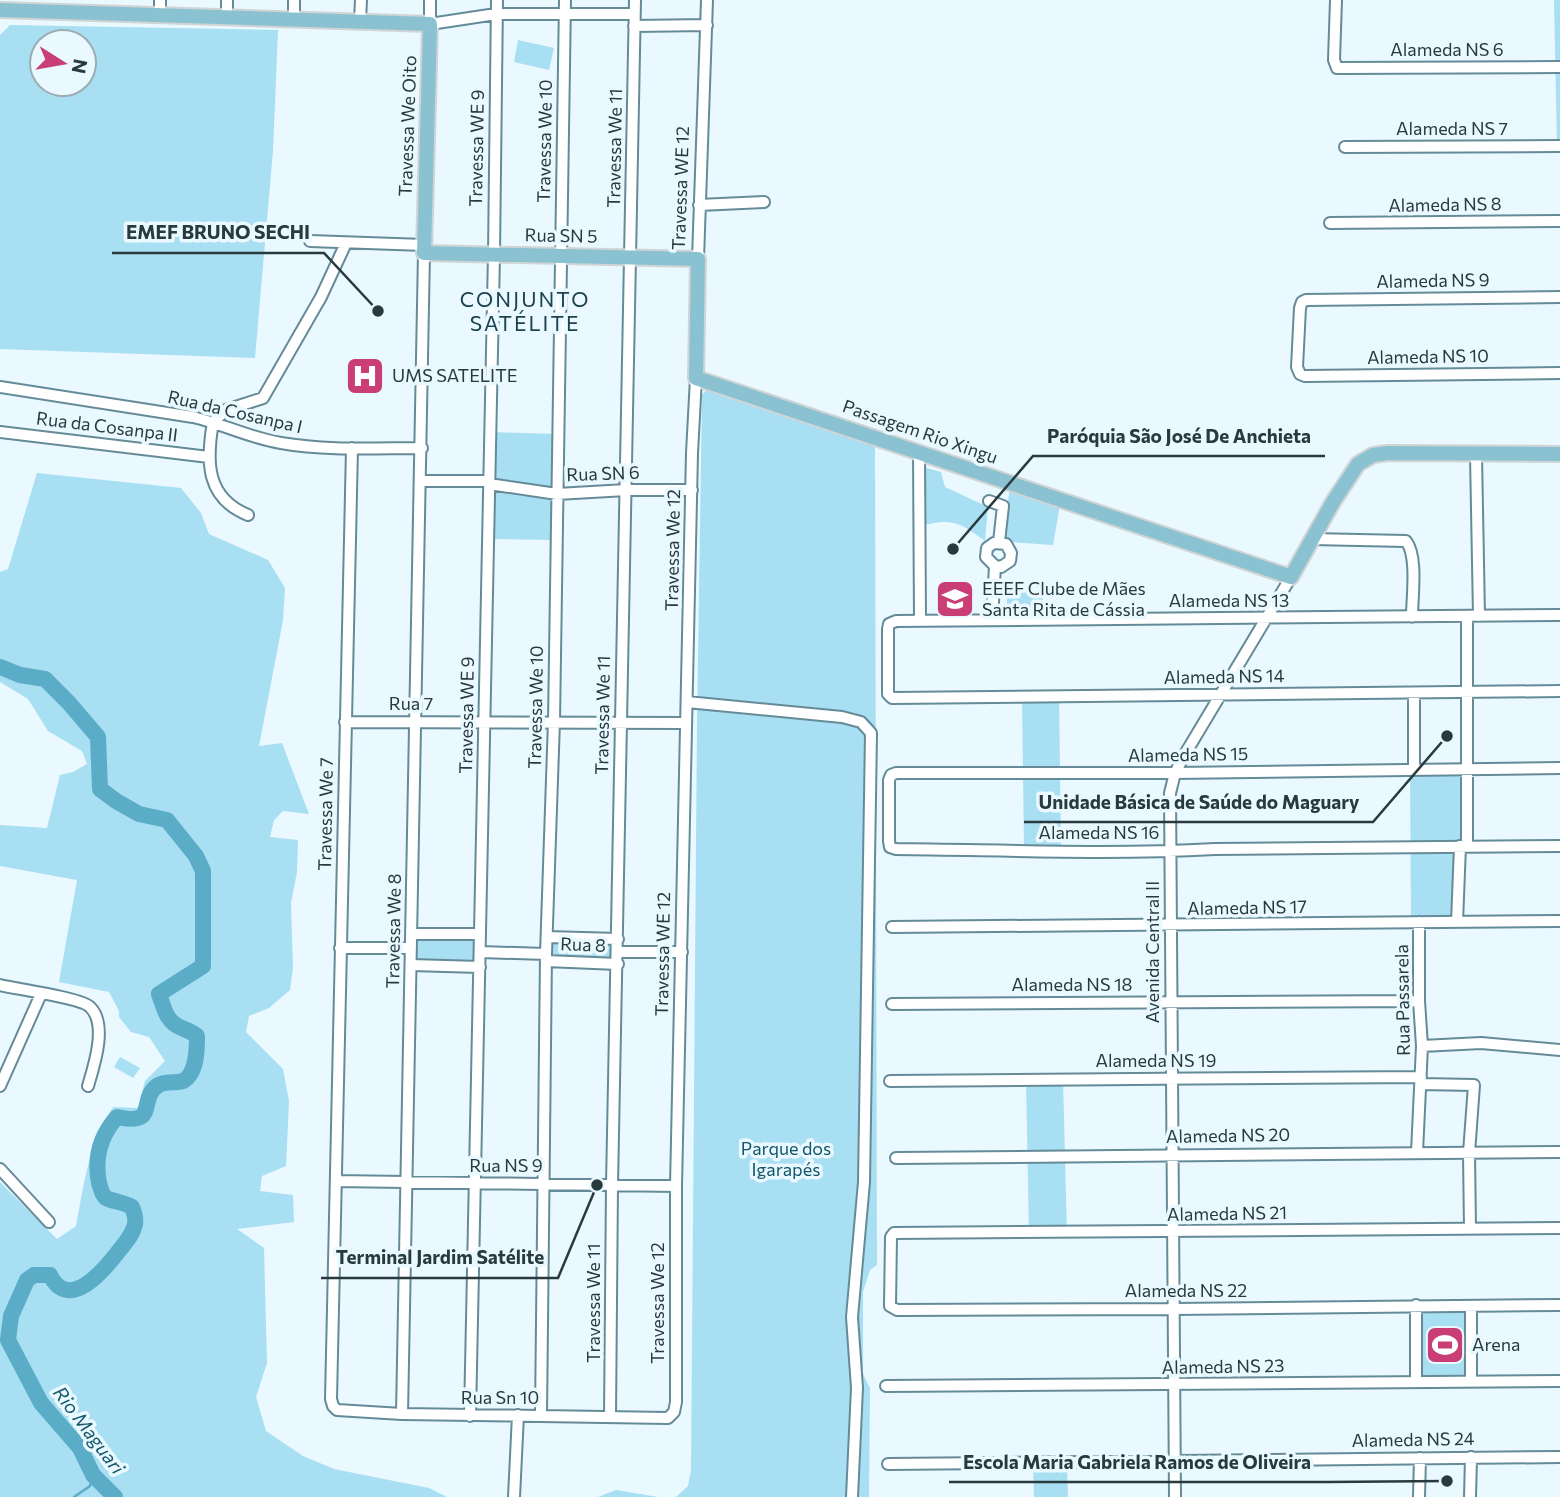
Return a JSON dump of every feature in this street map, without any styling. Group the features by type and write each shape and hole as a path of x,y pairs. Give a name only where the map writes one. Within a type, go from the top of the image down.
{"main road":[{"path":"0,10 20,5 160,7 227,16 430,24"},
{"name":"Travessa We Oito","path":"424,249 430,24"},
{"name":"Rua SN 5","path":"424,249 494,254 698,259"},
{"name":"Travessa WE 12","path":"696,378 698,259"},
{"name":"Passagem Rio Xingu","path":"696,378 1291,577"},
{"name":"Avenida Central II","path":"1291,577 1311,539 1353,471 1363,460 1381,453 1476,455"},
{"path":"1476,455 1560,454"}],"street":[{"path":"227,0 227,16"},
{"path":"294,0 294,19"},
{"path":"360,21 361,0"},
{"name":"Travessa We Oito","path":"430,0 430,24"},
{"name":"Travessa WE 9","path":"470,1416 497,0"},
{"name":"Travessa We 10","path":"541,1415 546,958 554,721 565,0"},
{"name":"Travessa We 11","path":"610,1417 620,724 635,0"},
{"name":"Travessa WE 12","path":"698,259 707,0"},
{"name":"Alameda NS 6","path":"1336,0 1335,65 1339,68 1560,67"},
{"path":"430,24 496,14 634,14"},
{"path":"634,26 707,25"},
{"name":"Alameda NS 7","path":"1345,147 1560,146"},
{"path":"699,205 764,202"},
{"name":"Alameda NS 8","path":"1330,223 1560,221"},
{"path":"310,241 424,249 422,447"},
{"path":"248,515 231,508 217,493 209,457 213,422 226,410 263,398 321,297 346,243"},
{"name":"Alameda NS 9","path":"1298,371 1300,306 1306,300 1560,297"},
{"name":"Alameda NS 10","path":"1298,371 1305,376 1560,373"},
{"name":"Travessa We 12","path":"686,723 696,378"},
{"name":"Rua da Cosanpa I","path":"0,387 107,402 213,422 249,436 281,444 352,449 422,447"},
{"name":"Rua da Cosanpa II","path":"0,432 209,457"},
{"name":"Travessa We 8","path":"402,1415 414,721 422,447"},
{"name":"Travessa We 7","path":"336,1181 352,449"},
{"path":"919,451 920,620"},
{"path":"1476,455 1479,617"},
{"path":"421,481 489,483"},
{"name":"Rua SN 6","path":"489,483 557,494 692,489"},
{"path":"989,501 1003,506 999,542"},
{"path":"1311,539 1406,541 1411,547 1413,561 1412,617"},
{"path":"999,542 1006,544 1011,553 1010,561 1001,567 995,566 983,552 999,542"},
{"path":"992,619 995,566"},
{"name":"Avenida Central II","path":"1175,1497 1170,793 1175,773 1291,577"},
{"name":"Alameda NS 13","path":"890,696 888,625 896,621 1560,615"},
{"path":"1457,922 1469,768 1467,617"},
{"name":"Alameda NS 14","path":"890,696 1560,691"},
{"path":"1414,693 1414,769"},
{"path":"687,702 842,717 861,722 871,733 864,1182 852,1317 857,1388 852,1497"},
{"name":"Rua 7","path":"345,722 686,723"},
{"name":"Travessa WE 12","path":"676,1186 686,723"},
{"name":"Alameda NS 15","path":"890,847 889,780 893,773 1175,773 1560,768"},
{"name":"Alameda NS 16","path":"890,847 1171,851 1560,846"},
{"name":"Alameda NS 17","path":"892,928 1560,921"},
{"name":"Rua Passarela","path":"1417,1152 1422,1045 1419,922"},
{"path":"411,934 480,934"},
{"name":"Rua 8","path":"547,937 618,939"},
{"path":"340,948 411,948"},
{"name":"Rua 8","path":"480,952 618,964"},
{"name":"Rua 8","path":"618,952 682,952"},
{"path":"411,965 480,967"},
{"path":"0,985 86,1004 94,1012 99,1040 88,1086"},
{"path":"0,1086 41,994"},
{"name":"Alameda NS 18","path":"892,1004 1419,1001"},
{"path":"1422,1045 1481,1043 1560,1050"},
{"name":"Alameda NS 19","path":"890,1081 1063,1077 1421,1080 1474,1085 1469,1153"},
{"name":"Alameda NS 20","path":"896,1158 1560,1152"},
{"path":"1469,1153 1470,1229"},
{"path":"0,1169 50,1222"},
{"name":"Rua NS 9","path":"336,1181 676,1186"},
{"name":"Rua Sn 10","path":"336,1181 331,1399 337,1410 402,1415 668,1418"},
{"name":"Travessa We 12","path":"668,1418 674,1412 676,1402 676,1186"},
{"name":"Alameda NS 21","path":"894,1233 1560,1228"},
{"name":"Alameda NS 22","path":"894,1233 891,1238 889,1291 889,1305 893,1310 1174,1310 1560,1305"},
{"path":"1416,1306 1416,1381"},
{"path":"1471,1306 1471,1381"},
{"name":"Alameda NS 23","path":"886,1386 1560,1381"},
{"path":"514,1497 518,1415"},
{"path":"1471,1457 1471,1497"},
{"name":"Alameda NS 24","path":"888,1464 1560,1457"},
{"path":"1419,1497 1420,1458"}],"green space":[{"path":"1554,0 1560,0 1560,145 1557,145"},
{"path":"10,25 278,30 273,151 255,358 0,349 0,35"},
{"path":"518,40 554,48 549,70 514,62"},
{"name":"Parque dos Igarapés","path":"708,388 869,442 875,448 877,1265 870,1270 863,1292 863,1374 870,1388 869,1497 676,1497 688,1486 691,1470 702,395"},
{"path":"488,432 556,434 555,540 486,539"},
{"path":"923,467 941,472 945,487 988,507 985,541 955,523 940,522 921,526"},
{"path":"37,473 181,488 201,513 209,534 268,560 285,588 283,620 259,746 282,743 309,814 283,811 274,820 270,837 298,840 297,872 291,903 293,968 290,990 269,1008 249,1016 246,1032 283,1069 289,1101 286,1166 262,1176 260,1191 293,1195 294,1222 237,1229 264,1248 267,1363 256,1397 266,1431 303,1456 334,1469 429,1488 447,1497 0,1497 0,1182 57,1239 76,1226 88,1164 105,1120 113,1107 138,1108 145,1081 165,1061 149,1037 131,1032 119,1017 119,1011 109,992 59,982 77,880 0,866 0,825 47,828 60,775 73,772 87,764 82,751 48,731 28,699 0,682 0,572 8,569"},
{"path":"1010,488 1060,505 1053,545 1010,542 1002,538"},
{"path":"1007,590 1044,591 1042,608 1007,608"},
{"path":"1022,696 1059,696 1061,849 1024,848"},
{"path":"1467,768 1467,845 1457,845 1456,922 1411,922 1410,770"},
{"path":"416,938 476,940 476,963 416,961"},
{"path":"550,940 613,942 612,960 549,958"},
{"path":"120,1057 140,1068 133,1078 114,1067"},
{"path":"1063,1079 1067,1234 1029,1234 1026,1080"},
{"name":"Arena","path":"1471,1306 1473,1383 1418,1384 1416,1307"},
{"path":"1033,1466 1067,1466 1068,1497 1034,1497"},
{"path":"616,1490 658,1497 598,1497"}],"waterway":[{"name":"Rio Maguari","path":"0,667 20,675 45,679 69,703 98,737 100,789 139,814 167,820 196,856 203,871 203,966 159,994 172,1022 197,1036 194,1067 183,1081 157,1086 143,1115 130,1119 117,1117 106,1132 98,1156 102,1193 106,1198 132,1207 135,1220 132,1232 104,1269 76,1289 67,1290 58,1286 50,1275 34,1275 27,1280 11,1316 8,1340 41,1403 80,1448 93,1475 115,1497"},
{"path":"74,1497 90,1486 93,1475"}],"place":[{"name":"EMEF BRUNO SECHI","path":"378,311"},
{"name":"UMS SATELITE","path":"365,376"},
{"name":"Paróquia São José De Anchieta","path":"953,549"},
{"name":"EEEF Clube de Mães Santa Rita de Cássia","path":"955,599"},
{"name":"Unidade Básica de Saúde do Maguary","path":"1447,736"},
{"name":"Terminal Jardim Satélite","path":"597,1185"},
{"name":"Arena","path":"1445,1345"},
{"name":"Escola Maria Gabriela Ramos de Oliveira","path":"1447,1481"}],"district":[{"name":"CONJUNTO SATÉLITE","path":"525,312"}]}
